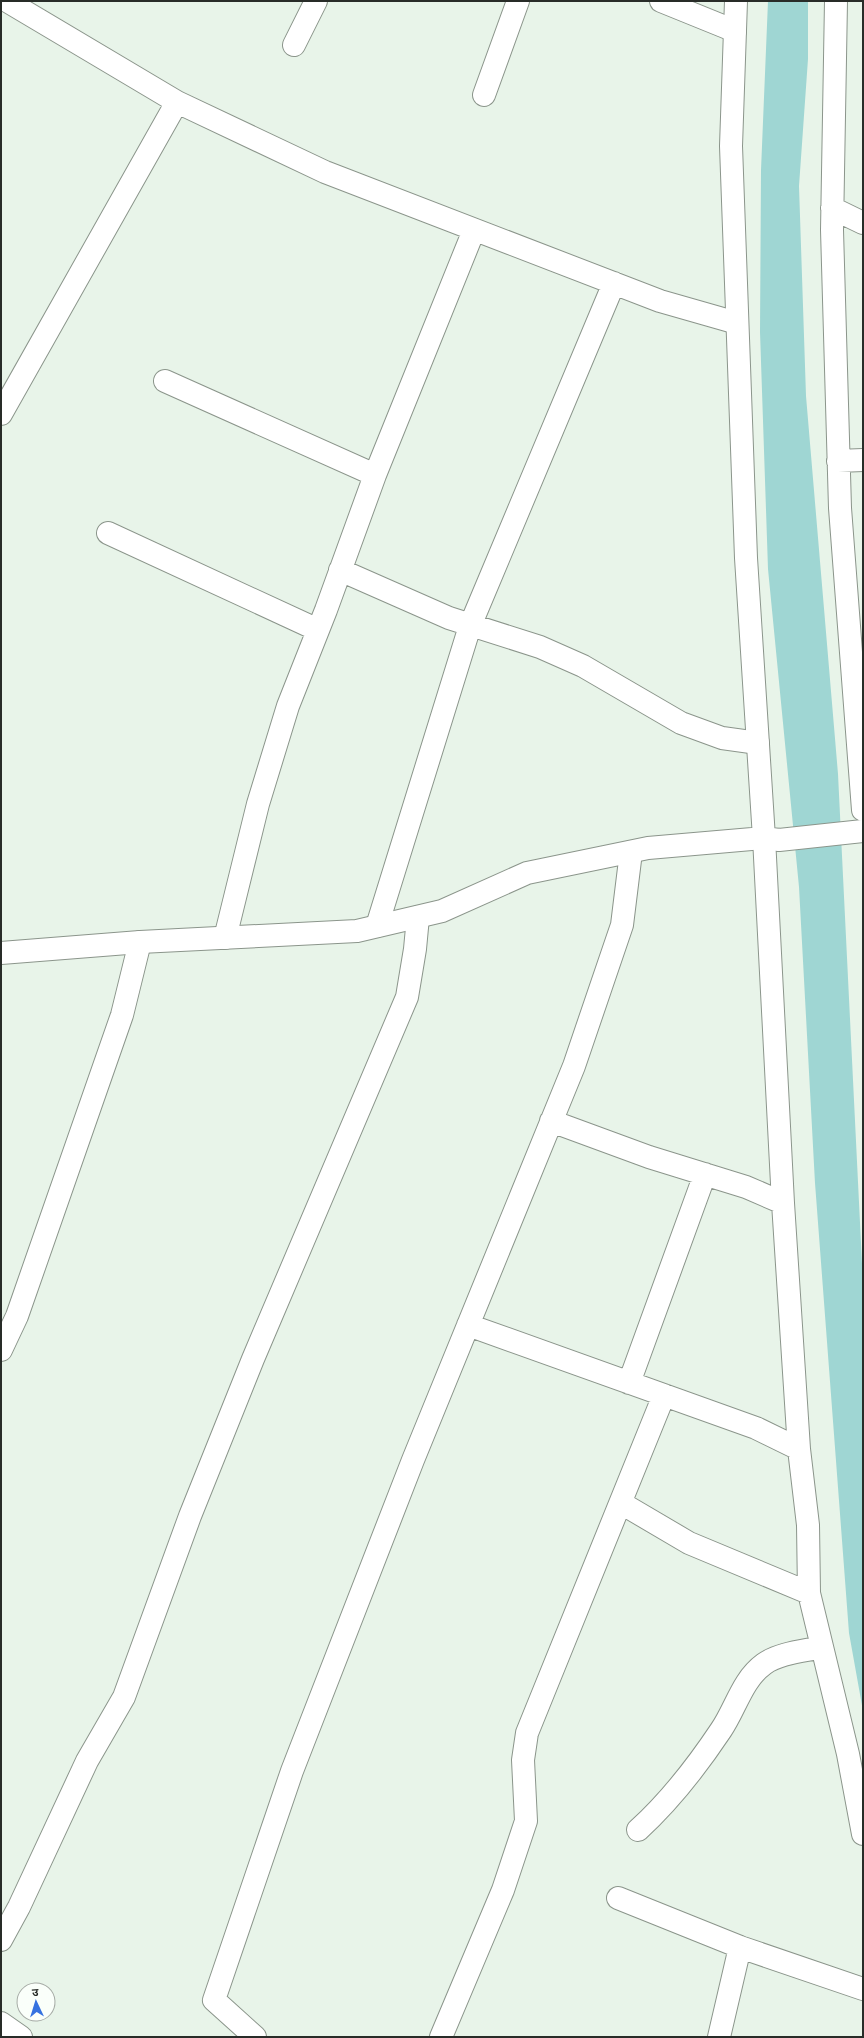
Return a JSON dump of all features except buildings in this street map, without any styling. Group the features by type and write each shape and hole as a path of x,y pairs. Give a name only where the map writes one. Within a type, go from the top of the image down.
{"street":[{"path":"294,45 316,1"},
{"path":"484,96 518,1"},
{"path":"661,1 735,31"},
{"path":"736,1 731,146 746,558 758,743 771,839 783,1203 799,1449 808,1525 809,1593 848,1754 863,1834"},
{"path":"836,1 832,208 838,462 840,508 863,810"},
{"path":"5,5 177,102 325,172 660,301 737,323"},
{"path":"1,414 177,102"},
{"path":"832,208 863,223"},
{"path":"225,938 258,804 281,726 375,475 474,230"},
{"path":"377,926 470,626 614,284"},
{"path":"165,381 375,475"},
{"path":"838,462 863,460"},
{"path":"108,533 318,630"},
{"path":"340,570 449,618 470,626 540,647 583,666 687,726 722,738 758,743"},
{"path":"1,953 140,942 357,931 442,911 527,874 648,848 854,832"},
{"path":"255,2037 214,2000 292,1771 413,1460 574,1066 622,925 631,852"},
{"path":"1,1940 19,1907 87,1760 124,1697 190,1516 253,1359 406,997 415,949 418,916"},
{"path":"1,1350 17,1316 122,1015 140,942"},
{"path":"551,1120 649,1157 746,1187 783,1203"},
{"path":"629,1383 705,1174"},
{"path":"468,1325 756,1428 799,1449"},
{"path":"442,2037 503,1890 526,1821 523,1760 527,1733 664,1395"},
{"path":"621,1502 689,1543 809,1593"},
{"path":"638,1830 662,1808 694,1770 723,1728 743,1688 755,1672 765,1663 822,1647"},
{"path":"618,1898 740,1947 863,1989"},
{"path":"720,2037 740,1947"},
{"path":"1,2023 21,2037"}],"water":[{"path":"768,1 808,1 808,59 799,186 806,396 838,774 863,1284 863,1711 849,1633 815,1183 799,887 768,569 760,332 761,170"}]}
